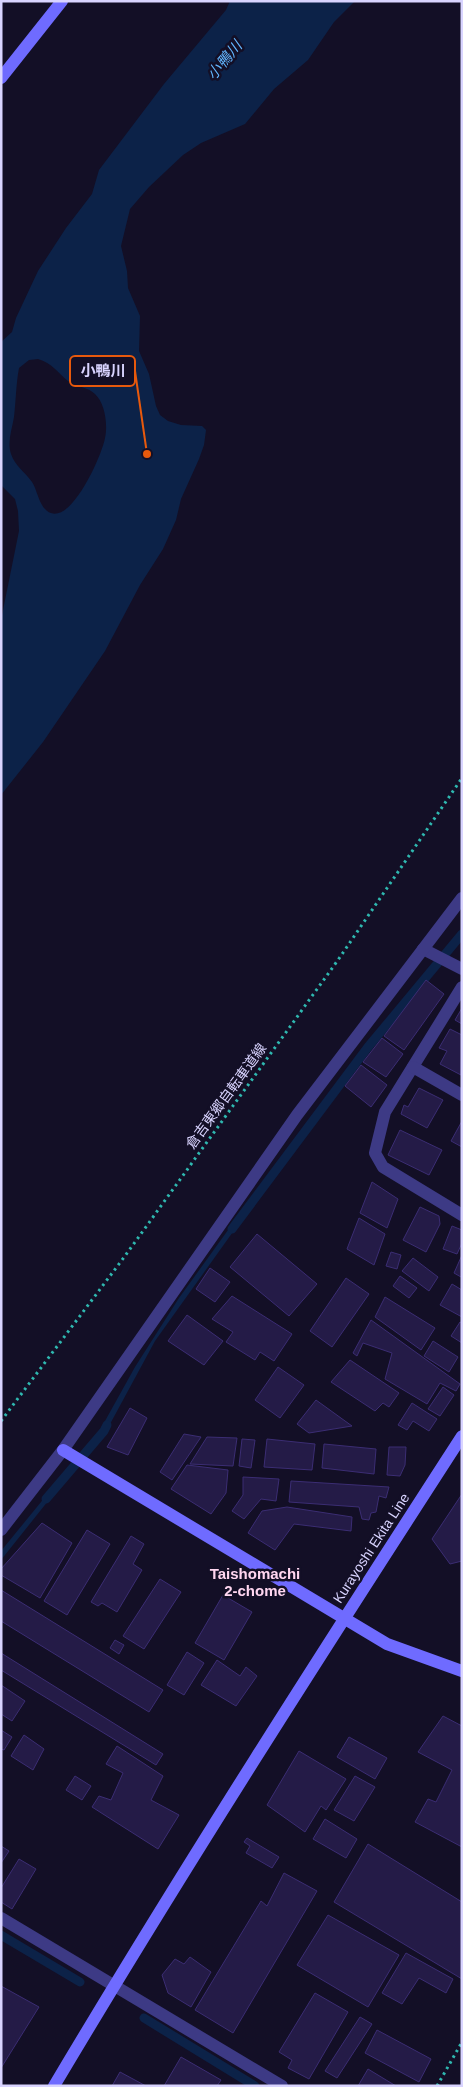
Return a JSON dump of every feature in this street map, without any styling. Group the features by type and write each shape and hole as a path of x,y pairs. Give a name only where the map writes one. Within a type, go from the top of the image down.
{"street":[{"path":"1,78 62,1"},
{"path":"1,1530 63,1450 297,1114 462,898"},
{"path":"423,949 462,969"},
{"path":"462,987 385,1112 375,1153 383,1166 462,1215"},
{"path":"413,1067 462,1095"},
{"name":"Kurayoshi Ekita Line","path":"462,1436 344,1618 387,1644 462,1671"},
{"path":"54,2086 113,1986 344,1618 63,1450"},
{"path":"1,1918 282,2086"}],"path":[{"name":"倉吉東郷自転車道線","path":"1,1421 125,1256 338,960 462,778"},
{"path":"437,2086 462,2042"}],"water":[{"path":"230,1 355,1 334,22 308,60 274,89 245,124 201,143 183,155 149,187 130,209 121,246 127,271 128,288 140,316 139,351 149,374 156,406 160,415 168,421 181,425 202,426 206,430 204,445 181,499 176,520 163,549 140,585 105,651 43,742 1,795 1,620 19,531 15,499 1,485 1,342 12,332 16,318 38,271 66,228 92,194 99,170 164,84 226,10","holes":["38,359 68,381 95,394 101,403 106,421 103,446 92,471 77,497 60,513 51,513 44,508 32,482 15,462 10,449 19,368 29,360"]},
{"path":"236,1219 240,1222 155,1341 103,1437 100,1430 135,1367 179,1298"},
{"path":"50,1491 56,1491 1,1560 1,1551"}],"building":[{"path":"426,980 444,994 404,1050 384,1036"},
{"path":"462,1008 462,1024 455,1020"},
{"path":"450,1029 462,1035 461,1075 440,1064 447,1051 439,1048"},
{"path":"382,1038 403,1054 386,1077 363,1062"},
{"path":"361,1065 387,1085 371,1107 345,1086"},
{"path":"419,1088 443,1100 427,1128 401,1114 404,1105 408,1107"},
{"path":"462,1121 462,1147 451,1141"},
{"path":"400,1130 442,1150 429,1175 388,1155"},
{"path":"372,1182 398,1199 387,1228 360,1213"},
{"path":"420,1207 439,1216 440,1224 426,1252 403,1240"},
{"path":"359,1218 385,1234 374,1265 347,1249"},
{"path":"452,1226 462,1230 462,1243 457,1254 443,1249"},
{"path":"257,1234 317,1284 289,1316 230,1267"},
{"path":"391,1252 401,1255 397,1269 386,1266"},
{"path":"462,1255 462,1274 461,1277 454,1273"},
{"path":"413,1258 438,1277 429,1291 402,1271"},
{"path":"210,1268 230,1282 215,1302 196,1289"},
{"path":"400,1276 417,1288 409,1298 393,1286"},
{"path":"346,1278 369,1294 332,1347 310,1331"},
{"path":"452,1284 462,1290 462,1317 440,1305"},
{"path":"232,1296 292,1334 274,1361 260,1352 255,1360 226,1342 233,1332 212,1319"},
{"path":"385,1297 435,1328 421,1350 375,1317"},
{"path":"187,1315 223,1341 204,1365 168,1341"},
{"path":"371,1320 460,1384 456,1391 440,1383 427,1404 385,1379 392,1353 363,1343 357,1356 353,1353"},
{"path":"460,1322 462,1323 462,1343 451,1336"},
{"path":"433,1341 458,1357 449,1372 424,1356"},
{"path":"350,1360 399,1393 389,1407 383,1403 375,1411 331,1382"},
{"path":"278,1367 304,1385 280,1418 255,1400"},
{"path":"443,1387 454,1395 440,1416 428,1409"},
{"path":"316,1400 352,1426 309,1433 297,1424"},
{"path":"412,1403 437,1419 429,1431 413,1421 407,1430 398,1425"},
{"path":"130,1408 147,1418 128,1455 107,1447"},
{"path":"184,1434 201,1437 172,1480 160,1472"},
{"path":"207,1437 237,1438 233,1466 190,1464"},
{"path":"242,1439 255,1440 251,1468 239,1466"},
{"path":"267,1439 315,1444 312,1470 264,1467"},
{"path":"324,1444 376,1449 374,1474 322,1468"},
{"path":"389,1447 406,1447 405,1465 400,1476 387,1475"},
{"path":"187,1465 228,1470 226,1493 211,1514 171,1489"},
{"path":"243,1477 279,1479 276,1501 261,1499 244,1519 232,1511 243,1495"},
{"path":"291,1481 389,1487 386,1498 379,1496 376,1512 371,1513 369,1520 362,1519 359,1507 289,1502"},
{"path":"462,1494 462,1561 450,1564 432,1539"},
{"path":"287,1507 352,1517 351,1531 294,1524 275,1550 248,1533 262,1511"},
{"path":"42,1523 72,1543 40,1598 1,1575 1,1569"},
{"path":"87,1530 110,1544 67,1615 44,1601"},
{"path":"131,1536 144,1544 133,1564 142,1570 117,1612 102,1603 98,1606 91,1602"},
{"path":"160,1579 181,1592 144,1649 123,1636"},
{"path":"1,1590 163,1690 149,1712 1,1621"},
{"path":"223,1595 252,1612 224,1660 195,1643"},
{"path":"115,1640 124,1645 119,1654 110,1648"},
{"path":"187,1652 204,1663 184,1695 167,1685"},
{"path":"1,1653 163,1754 156,1765 1,1670"},
{"path":"217,1660 240,1676 246,1667 257,1676 236,1706 201,1685"},
{"path":"1,1685 25,1701 12,1721 1,1714"},
{"path":"443,1716 462,1726 462,1847 415,1822 428,1799 436,1802 452,1770 418,1752"},
{"path":"1,1730 12,1737 4,1750 1,1749"},
{"path":"24,1735 44,1749 33,1770 11,1756"},
{"path":"349,1737 387,1758 375,1779 337,1757"},
{"path":"117,1746 163,1776 151,1800 179,1815 158,1849 92,1807 99,1796 111,1800 123,1773 106,1764"},
{"path":"299,1751 346,1779 326,1810 321,1806 305,1832 267,1805"},
{"path":"75,1776 91,1786 82,1800 66,1790"},
{"path":"355,1776 375,1787 354,1821 334,1810"},
{"path":"325,1819 357,1839 346,1858 313,1839"},
{"path":"247,1838 279,1857 272,1868 246,1853 250,1846 244,1842"},
{"path":"368,1844 462,1902 462,1979 334,1902"},
{"path":"1,1846 9,1851 1,1863"},
{"path":"19,1859 36,1869 12,1909 1,1902 1,1888"},
{"path":"284,1873 317,1891 233,2033 195,2010 261,1901 267,1906"},
{"path":"328,1915 399,1955 368,2007 297,1965"},
{"path":"406,1953 453,1979 446,1993 419,1978 402,2004 382,1993"},
{"path":"190,1957 211,1972 191,2007 168,1993 162,1975 175,1959 184,1964"},
{"path":"1,1986 39,2007 1,2068"},
{"path":"315,1993 348,2012 309,2079 288,2068 292,2060 279,2052"},
{"path":"360,2017 372,2024 337,2078 325,2071"},
{"path":"377,2030 431,2059 419,2082 365,2053"},
{"path":"181,2057 221,2080 217,2086 164,2086"},
{"path":"368,2069 396,2086 358,2086"},
{"path":"120,2072 146,2086 112,2086"}],"waterway":[{"path":"232,1229 368,1047 462,934"},
{"path":"46,1499 104,1431 107,1425"},
{"path":"1,1935 80,1982"},
{"path":"144,2018 255,2086"}],"place":[{"name":"小鴨川","path":"147,454"}],"district":[{"name":"Taishomachi 2-chome","path":"255,1582"}]}
